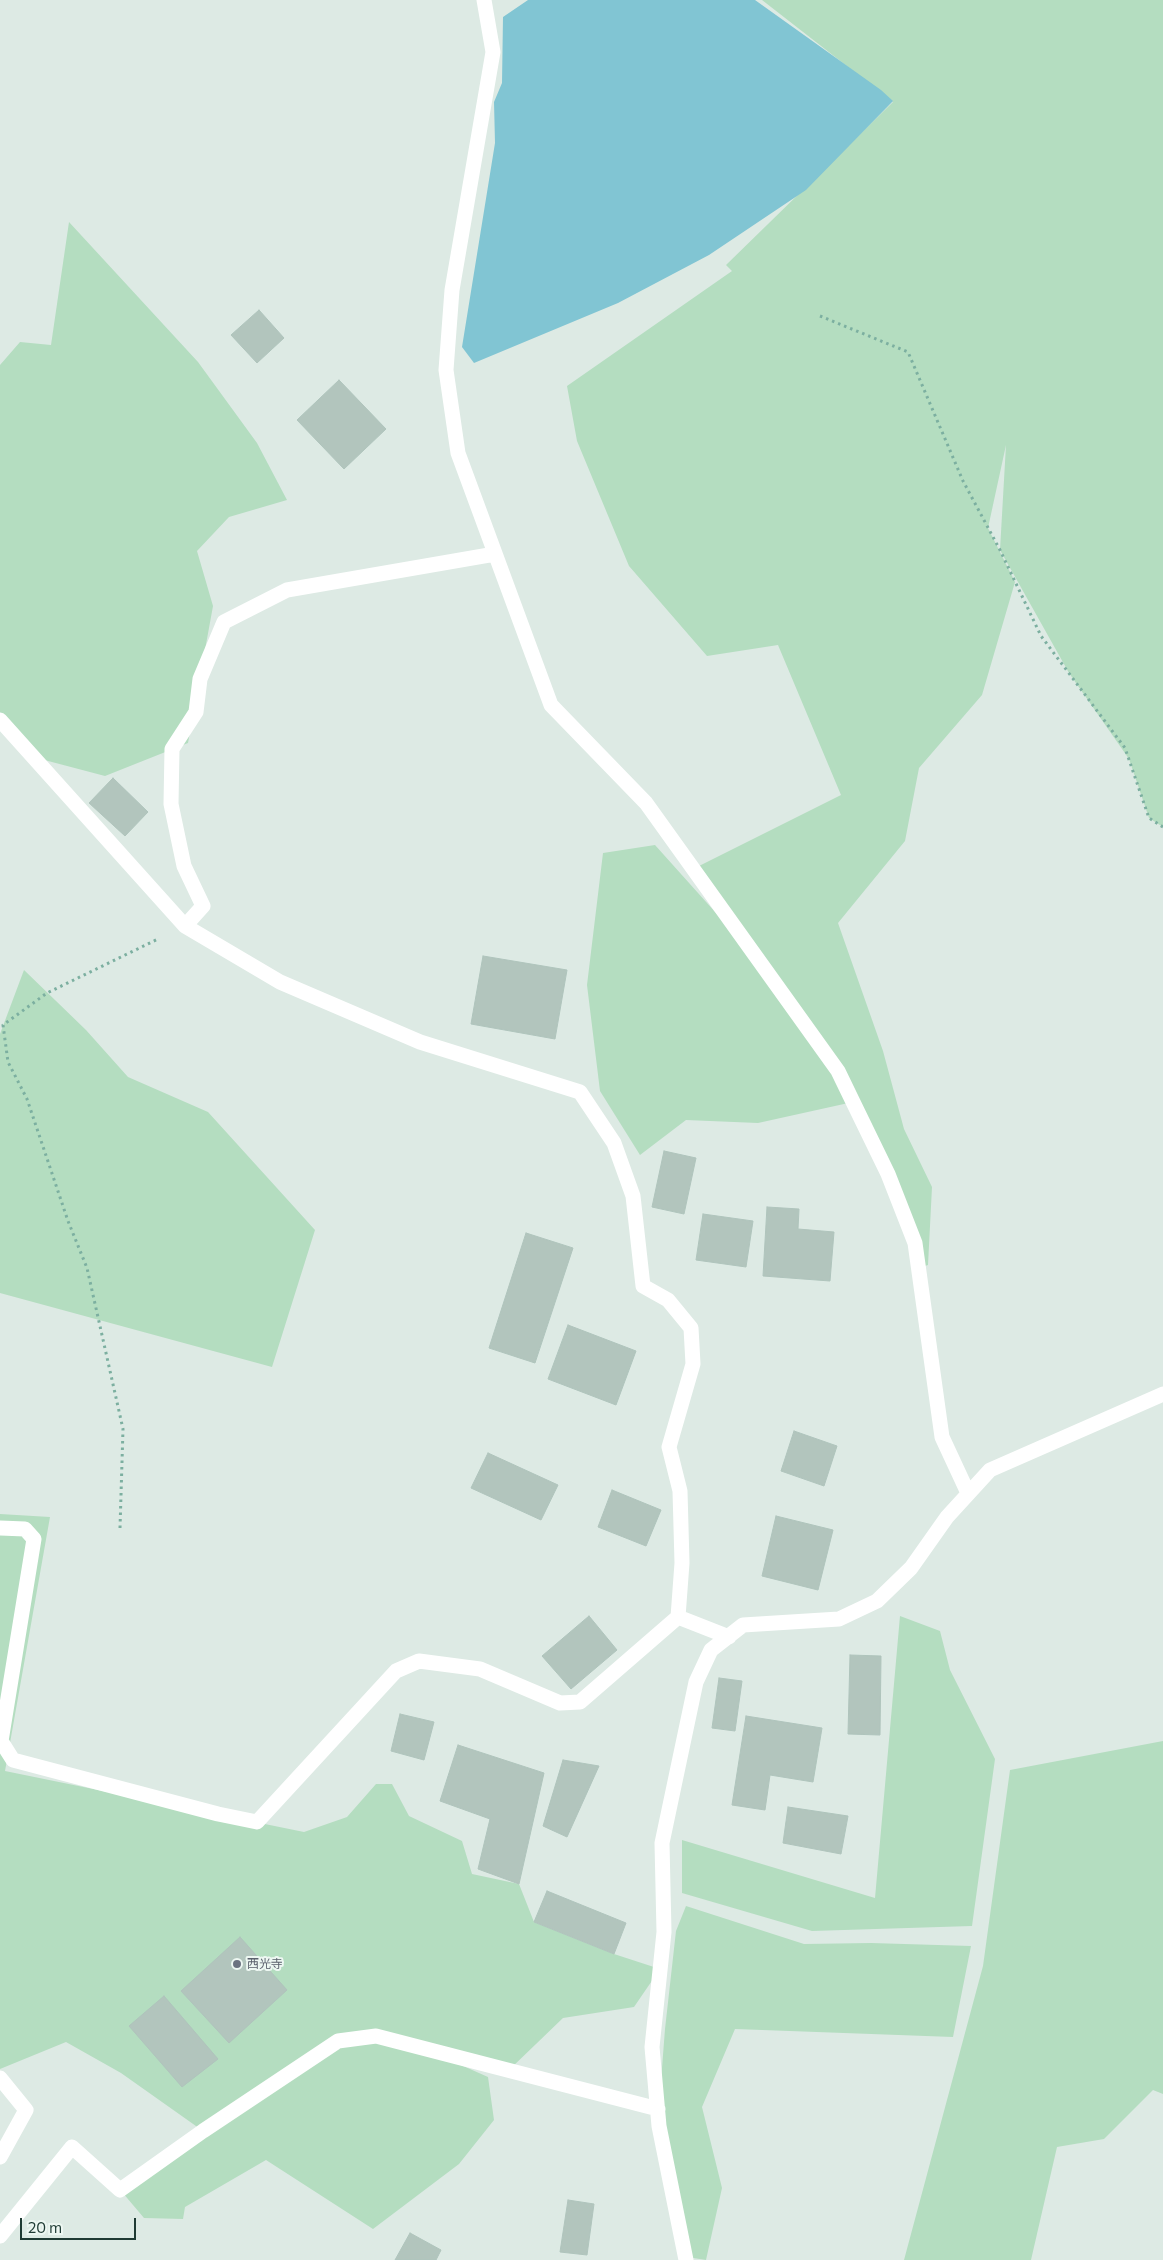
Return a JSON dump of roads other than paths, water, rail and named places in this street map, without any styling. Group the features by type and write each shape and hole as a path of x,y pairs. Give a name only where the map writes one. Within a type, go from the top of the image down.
{"street":[{"path":"484,0 493,52 452,290 446,370 458,453 551,705 646,803 838,1071 888,1174 915,1243 942,1437 968,1493"},
{"path":"185,926 203,906 184,866 171,804 172,749 196,712 200,679 224,622 286,590 495,554"},
{"path":"0,720 185,926 288,986 420,1042 580,1092 614,1143 633,1196 642,1286 668,1300 691,1328 693,1364 669,1447 680,1491 682,1563 678,1617 580,1702 560,1703 480,1670 419,1661 396,1671 257,1822 218,1814 13,1760 2,1741 34,1539 25,1529 0,1528"},
{"path":"686,2260 659,2126 652,2047 664,1932 662,1843 696,1682 711,1650 744,1625 839,1619 877,1601 911,1568 947,1517 990,1470 1163,1394"},
{"path":"678,1617 729,1636"},
{"path":"0,2236 72,2147 120,2190 211,2125 338,2041 376,2036 658,2109"},
{"path":"0,2078 26,2110 0,2157"}],"water":[{"path":"528,0 755,0 881,90 893,101 806,190 709,255 618,303 474,363 462,347 495,143 494,102 502,83 503,17"}],"place":[{"name":"西光寺","path":"237,1964"}]}
